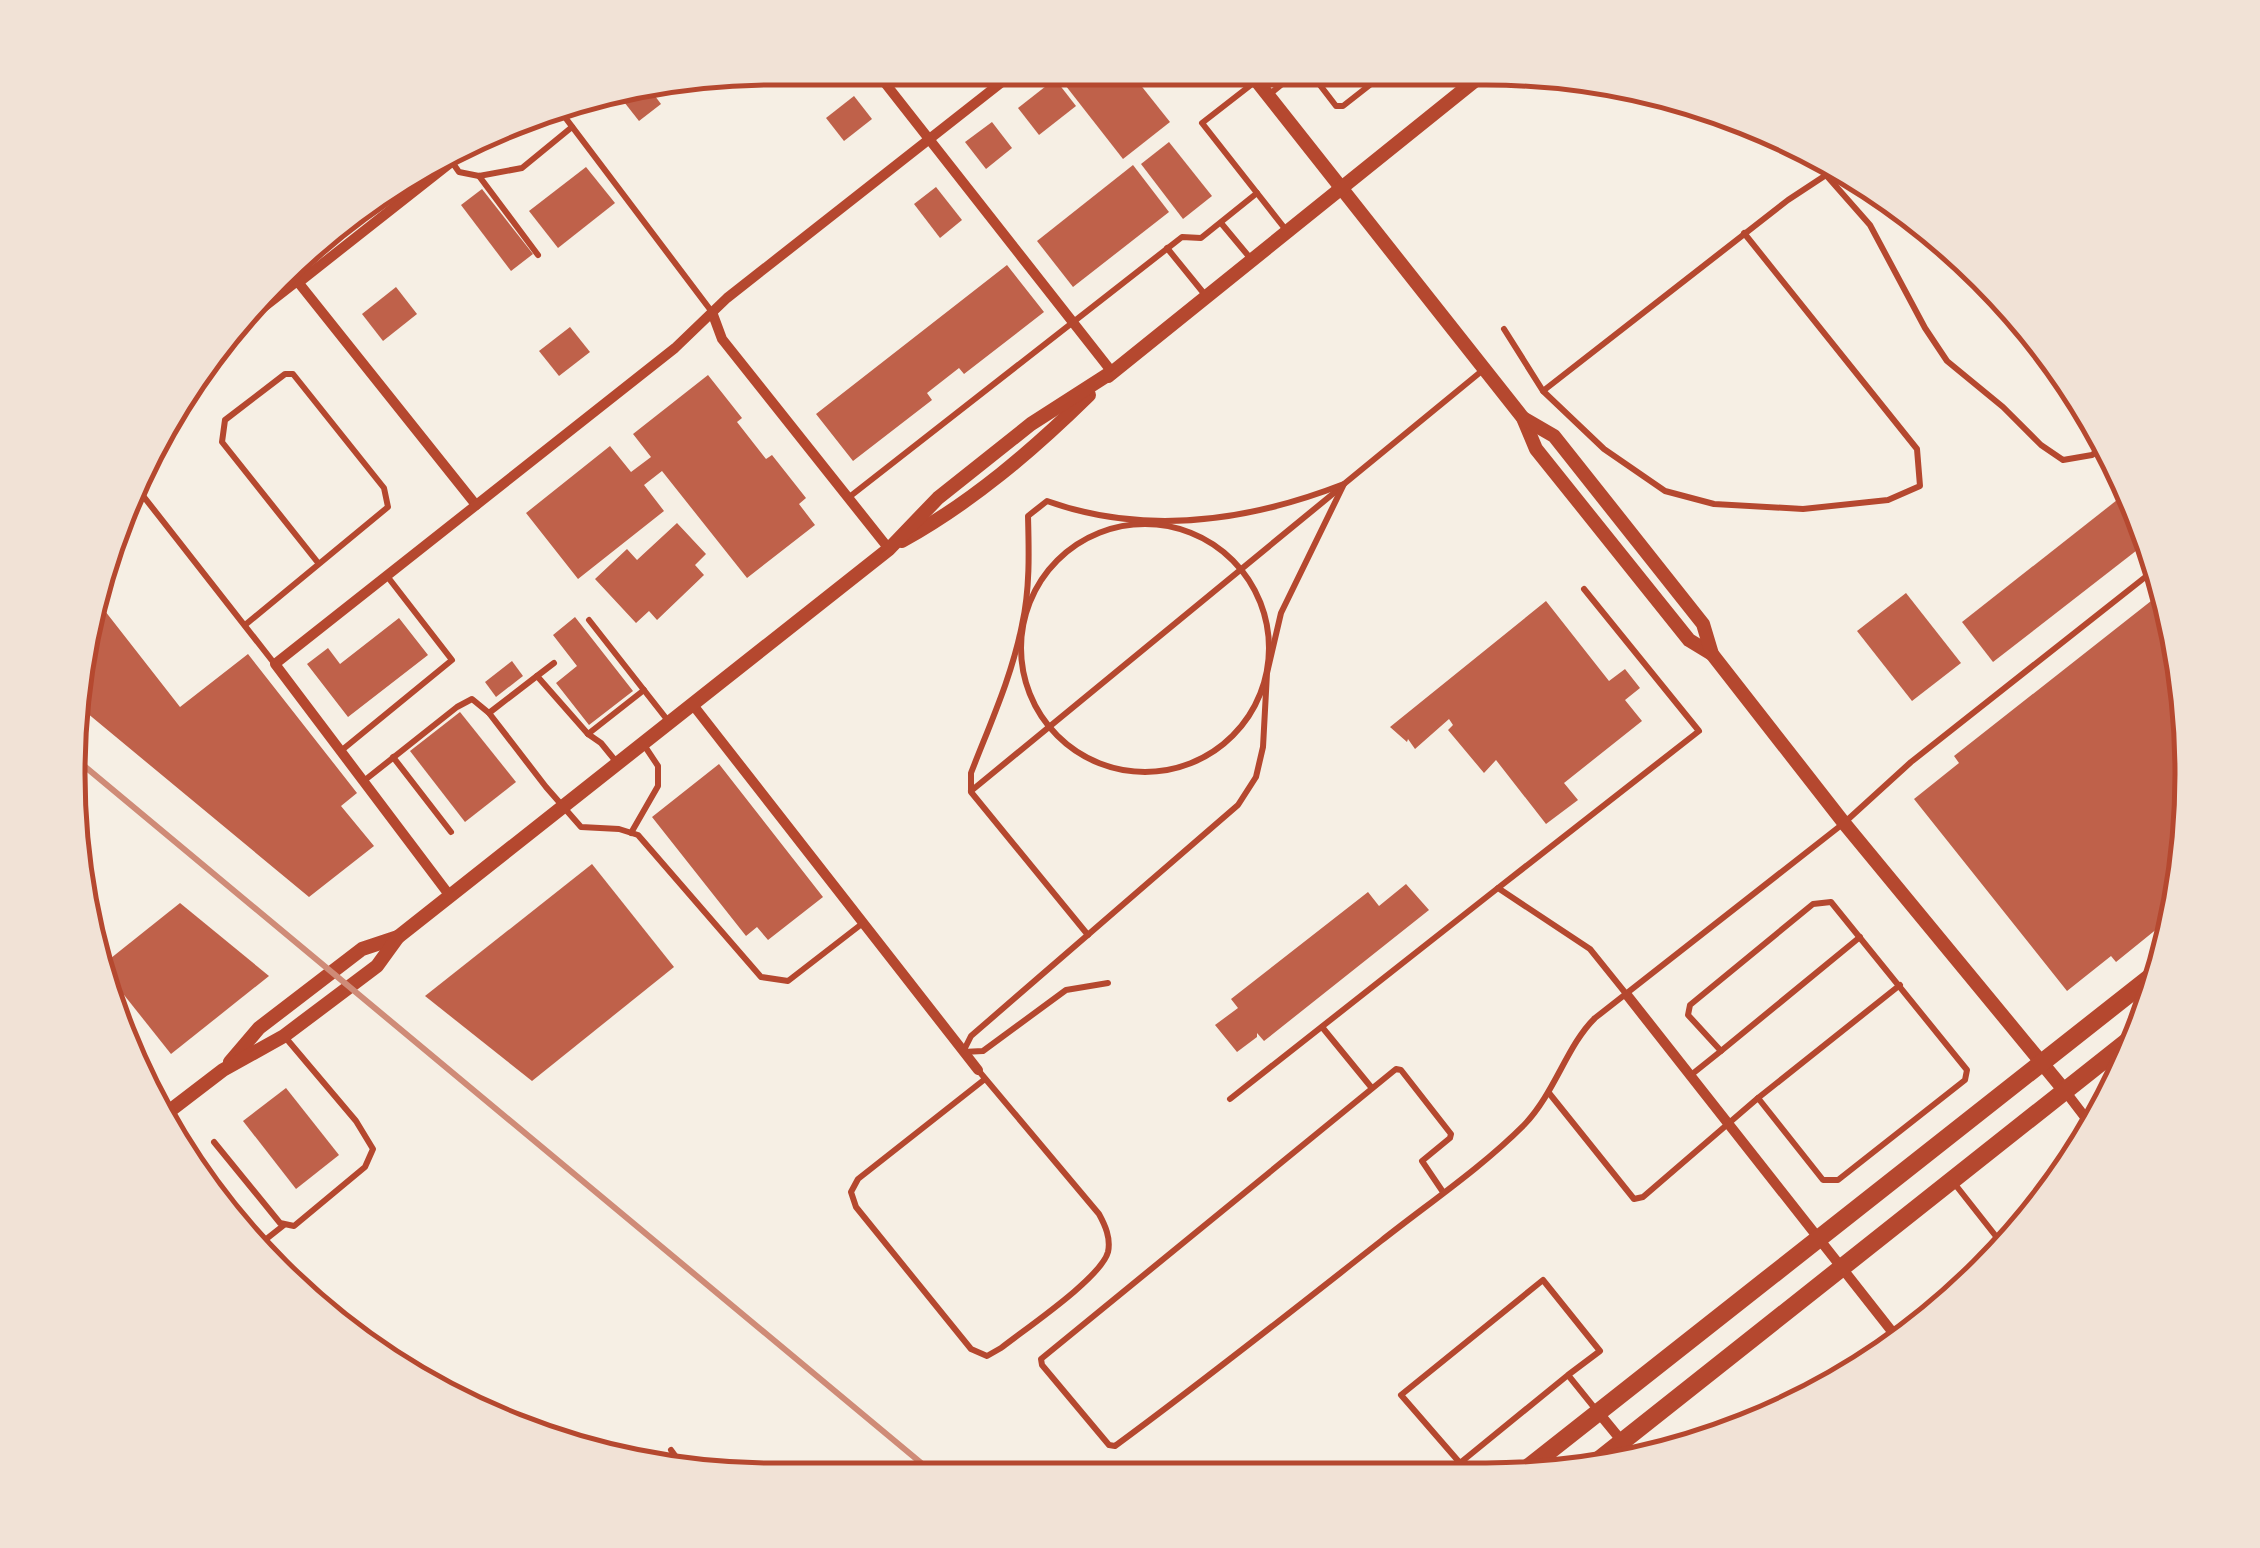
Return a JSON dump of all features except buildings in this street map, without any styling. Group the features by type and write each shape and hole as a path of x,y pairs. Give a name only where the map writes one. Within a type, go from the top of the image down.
{"main road":[{"path":"1536,1461 2142,984"},
{"path":"1610,1452 2118,1049"}],"street":[{"path":"887,85 1112,372"},
{"path":"450,896 275,664 675,348 712,312 999,85"},
{"path":"1260,85 1523,418 1536,450 1688,640 1712,654"},
{"path":"172,1108 223,1070 284,1036 377,966 398,938 450,896 889,549 953,512 1047,436 1112,372 1470,85"},
{"path":"298,283 441,171"},
{"path":"295,279 476,504"},
{"path":"712,312 722,339 889,549"},
{"path":"1523,418 1554,436 1703,624 1712,654 1844,823 2084,1116"},
{"path":"693,705 982,1075"},
{"path":"223,1070 260,1028 362,949 398,938"},
{"path":"1627,995 1891,1331"},
{"path":"1598,1412 1627,1448"}],"lane":[{"path":"1246,85 1202,123 1286,230"},
{"path":"1268,95 1281,85"},
{"path":"1320,85 1336,106 1343,106 1370,85"},
{"path":"565,118 712,312"},
{"path":"453,164 459,172 479,176 522,168 572,127"},
{"path":"479,176 538,255"},
{"path":"1543,391 1744,233 1826,176 1870,225 1947,362 2004,407 2041,445 2064,460 2095,453"},
{"path":"848,498 1167,248 1182,237 1201,238 1257,194"},
{"path":"1220,222 1251,259"},
{"path":"1504,329 1543,391 1604,449 1665,490 1714,504 1803,508 1888,500 1920,486 1916,449 1744,233"},
{"path":"1167,248 1206,296"},
{"path":"271,304 298,283"},
{"path":"971,792 1485,369"},
{"path":"245,625 319,564 388,507 384,488 294,374 285,374 225,420 222,442 319,564"},
{"path":"1088,935 971,792 972,773 1014,659 1035,588 1056,560 1083,539 1116,526 1202,520 1296,503 1344,484"},
{"path":"1108,983 1066,990 983,1051 964,1052 971,1036 1238,804 1256,777 1263,747 1268,674 1270,636 1260,600 1241,569 1216,545 1185,530 1086,515 1047,501 1028,516 1029,560 1021,659 1030,695 1049,727 1079,754 1116,769 1156,772 1194,763 1228,742 1254,711 1268,674 1281,613 1344,484"},
{"path":"143,496 275,664"},
{"path":"342,750 452,660 386,576"},
{"path":"1443,1192 1422,1161 1450,1134 1396,1068 1041,1359 1042,1365 1109,1445 1115,1446 1443,1192 1526,1124 1549,1093 1584,1028 1844,823 1911,762 2146,577"},
{"path":"1230,1099 1699,731 1584,589"},
{"path":"589,620 670,723"},
{"path":"489,713 554,664"},
{"path":"537,676 618,764"},
{"path":"588,734 644,690"},
{"path":"365,780 472,699 489,713 581,827 638,835 761,977 788,981 863,923"},
{"path":"631,832 658,786 658,766 644,744"},
{"path":"393,757 451,832"},
{"path":"1498,888 1590,949 1627,995"},
{"path":"1721,1051 1688,1015 1690,1005 1813,904 1830,902 1967,1070 1965,1080 1838,1180 1824,1180 1758,1098"},
{"path":"1690,1076 1860,937"},
{"path":"1549,1093 1634,1199 1643,1196 1900,985"},
{"path":"1322,1027 1371,1087"},
{"path":"214,1142 280,1224 294,1226 365,1167 373,1150 356,1121 284,1036"},
{"path":"982,1075 1099,1214 1108,1232 1108,1250 1098,1270 986,1356 971,1349 856,1207 851,1192 858,1179 982,1075"},
{"path":"1952,1180 1996,1236"},
{"path":"266,1239 284,1224"},
{"path":"1543,1280 1600,1351 1568,1375 1460,1463 1401,1396 1543,1280"},
{"path":"1568,1375 1598,1412"},
{"path":"671,1450 675,1456"}],"railway":[{"path":"85,767 921,1463"}]}
